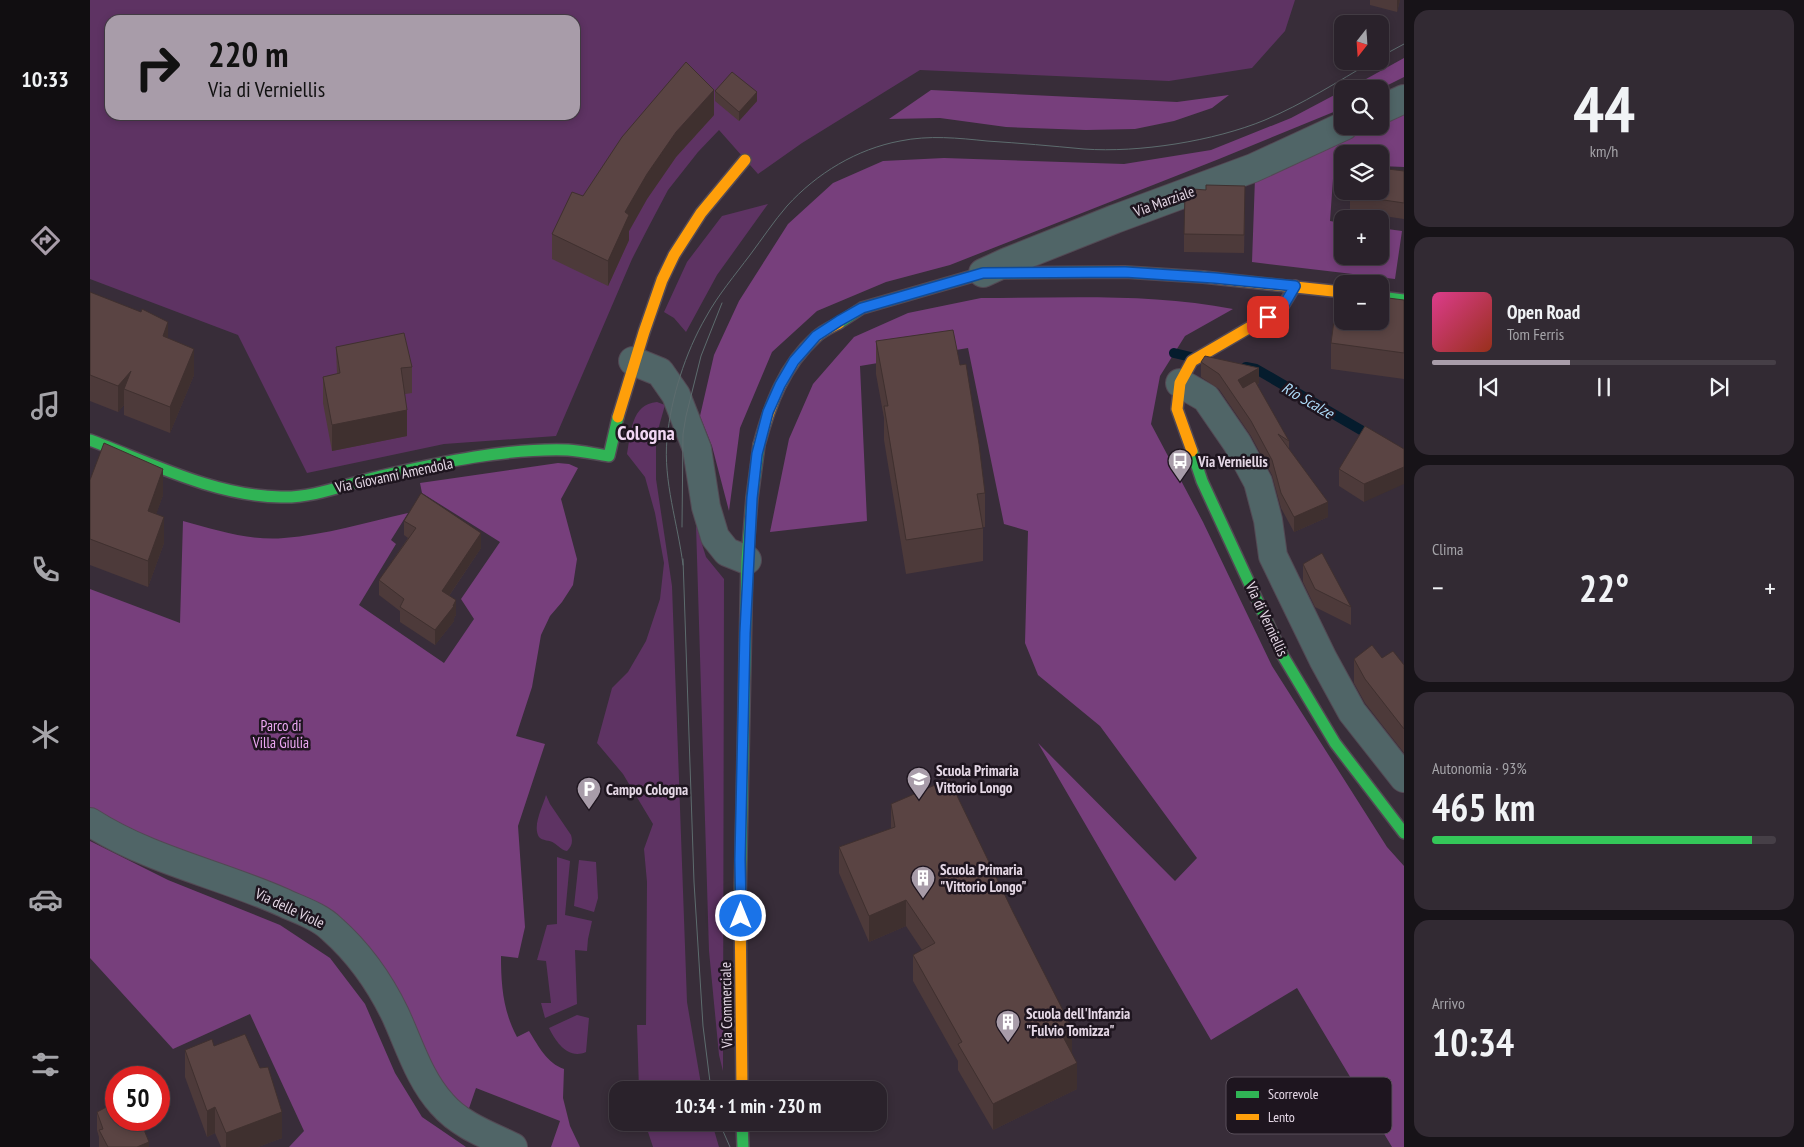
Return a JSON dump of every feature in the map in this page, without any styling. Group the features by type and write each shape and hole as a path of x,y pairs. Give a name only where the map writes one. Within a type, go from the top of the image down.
{"street":[{"path":"1389,106 1404,100"},
{"name":"Via Marziale","path":"983,273 1115,219 1254,168 1334,131"},
{"name":"Via Giovanni Amendola","path":"90,440 210,483 250,494 283,497 306,494 427,466 507,454 569,450 609,456 618,413 633,361 656,297 677,248 715,194 745,160"},
{"name":"Via Commerciale","path":"742,1081 740,860 747,560 757,454 768,412 780,385 794,361 816,336 862,308 983,273 1125,272 1215,278 1334,291"},
{"name":"Via di Verniellis","path":"1295,286 1281,310 1192,361 1180,382 1177,409 1202,481 1283,656 1335,743 1404,834"},
{"path":"1389,298 1404,300"},
{"path":"633,361 660,372 676,395 697,449 706,507 715,537 727,552 747,560"},
{"path":"1180,382 1206,398 1237,443 1258,482 1268,520 1273,556 1323,659 1352,712 1404,778"},
{"name":"Via delle Viole","path":"90,822 135,846 167,860 262,893 309,914 331,927 367,967 394,1012 426,1083 442,1104 472,1127 512,1147"},
{"path":"742,1131 743,1147"}],"shaded area":[{"path":"90,0 1295,0 1285,31 1252,68 1169,81 920,70 802,143 758,174 719,130 698,152 668,190 632,259 556,436 444,444 307,473 238,335 90,279"},
{"path":"768,204 717,275 686,332 674,318 664,312 687,262 722,216"},
{"path":"657,402 665,405 656,437 656,479 672,586 687,1002 700,1081 639,1081 637,1025 646,1025 647,882 644,849 653,824 623,774 597,743 612,688 628,672 646,641 660,599 664,563 655,513 645,477 627,454 634,421 637,414 648,404"},
{"path":"696,525 706,557 724,579 723,1071 719,1055 709,951"},
{"path":"546,795 571,835 572,844 567,851 552,842 540,838 537,832 537,822"},
{"path":"557,857 570,861 565,915 592,921 587,951 575,950 577,1004 545,1018 541,1003 551,1003 546,961 537,960 547,925 557,924"},
{"path":"579,860 596,862 598,898 594,912 574,906"},
{"path":"577,1015 589,1018 586,1052 574,1054 568,1052 559,1044 549,1028"},
{"path":"648,1131 714,1131 719,1147 653,1147"}],"green space":[{"path":"1404,58 1404,77 1389,84 1389,80 1364,80 1382,70 1389,70 1389,66"},
{"path":"931,90 1177,102 1229,95 1212,108 1174,121 1135,129 1086,130 1006,127 940,118 889,119"},
{"path":"1334,95 1334,112 950,265 886,282 817,311 772,352 740,428 729,511 712,446 700,416 714,355 739,301 788,224 833,183 883,161 944,158 1124,164 1211,150 1291,118"},
{"path":"1404,113 1404,167 1389,166 1389,145 1334,145 1330,221 1334,222 1334,265 1389,265 1389,229 1402,231 1395,279 1389,278 1389,275 1361,275 1252,262 1255,178 1352,135 1389,135 1389,119"},
{"path":"981,298 1139,298 1233,309 1185,336 1160,376 1151,424 1203,522 1272,666 1387,847 1404,866 1404,1147 1392,1147 1384,1134 1392,1134 1392,1077 1350,1077 1297,988 1211,1040 1038,743 1175,881 1197,858 1100,726 1038,675 1025,643 1028,531 1004,524 968,348 860,366 867,521 770,532 789,439 813,384 854,337 908,313"},
{"name":"Parco di Villa Giulia","path":"558,463 569,464 578,468 561,499 577,559 573,585 550,616 541,635 532,687 516,736 545,744 518,826 525,927 518,958 501,956 501,967 502,988 506,1008 517,1037 529,1031 548,1059 564,1069 563,1098 570,1126 580,1147 551,1147 560,1121 476,1088 466,1117 449,1104 364,950 222,871 90,812 90,589 180,623 183,521 233,534 259,538 284,538 346,528 408,513 391,540 396,544 359,605 444,663 474,619 461,599 500,542 422,493 420,483"},
{"path":"90,841 168,880 280,925 330,958 365,1004 395,1073 422,1117 466,1147 289,1147 304,1131 250,1014 173,1049 90,958"}],"building":[{"path":"686,62 714,90 676,132 647,174 625,212 629,215 608,261 552,234 572,192 583,196 622,137"},
{"path":"732,72 757,92 739,112 715,91"},
{"path":"1389,169 1404,171 1404,203 1384,200 1389,200"},
{"path":"1206,185 1245,186 1244,235 1184,234 1185,192 1193,189 1206,190"},
{"path":"90,292 141,312 142,309 168,322 163,336 194,349 170,407 124,389 131,371 118,386 90,375"},
{"path":"1389,298 1404,300 1404,353 1331,343 1334,321 1334,330 1389,330"},
{"path":"953,330 960,365 966,364 979,444 985,493 977,494 983,528 906,540 884,406 888,406 876,341"},
{"path":"404,333 412,367 401,368 407,410 332,425 323,377 340,373 336,347"},
{"path":"1205,356 1259,368 1238,380 1243,388 1255,381 1289,441 1278,434 1328,502 1294,517 1281,493 1272,460 1251,421 1219,374 1201,362"},
{"path":"1365,426 1404,449 1404,467 1364,484 1339,469"},
{"path":"104,443 163,469 148,511 164,517 148,561 90,539 90,480"},
{"path":"421,493 481,533 442,591 456,600 454,606 435,630 400,607 404,599 379,580 416,528 404,521"},
{"path":"1322,553 1351,607 1315,589 1303,564"},
{"path":"1372,645 1382,658 1393,651 1404,665 1404,729 1365,679 1354,659"},
{"path":"949,779 1013,912 1072,1028 1061,1033 1077,1063 993,1104 958,1044 962,1042 913,955 935,943 906,900 869,916 839,847 895,827 891,804"},
{"path":"245,1034 260,1068 268,1067 282,1112 226,1133 215,1107 207,1111 185,1050 212,1039 214,1046"},
{"path":"105,1108 105,1131 144,1131 149,1142 137,1147 108,1147 99,1130 103,1129 97,1112"}],"waterway":[{"name":"Rio Scalze","path":"1174,353 1191,357"},
{"name":"Rio Scalze","path":"1246,367 1256,369 1373,437"}],"tram line":[{"path":"1389,52 1404,44"},
{"path":"683,565 669,487 666,455 672,408 685,361 698,331 727,285 787,206 811,183 853,156 884,145 922,138 954,138 1105,150 1176,144 1223,134 1265,120 1293,107 1358,70"},
{"path":"682,527 683,434 686,416 701,356 722,303"},
{"path":"683,559 694,882 703,1026 710,1081"},
{"path":"723,1131 730,1147"}],"traffic: fast":[{"path":"839,323 862,308 983,273 1125,272 1203,277"},
{"path":"1389,298 1404,300"},
{"path":"90,440 208,485 256,495 293,497 318,493 377,477 472,457 544,450 568,450 609,456 618,417"},
{"path":"740,902 747,560 759,445"},
{"path":"1192,451 1202,481 1283,656 1335,743 1404,833"},
{"path":"742,1131 743,1147"}],"traffic: slow":[{"path":"618,417 644,332 662,280 674,255 701,213 745,160"},
{"path":"1203,277 1334,291"},
{"path":"1192,451 1177,409 1180,383 1192,361 1281,309 1295,286"},
{"path":"759,445 773,400 795,360 818,335 839,323"},
{"path":"740,902 742,1081"}],"place":[{"name":"Via Verniellis","path":"1180,482"},
{"name":"Scuola Primaria Vittorio Longo","path":"919,800"},
{"name":"Campo Cologna","path":"589,810"},
{"name":"Scuola Primaria \"Vittorio Longo\"","path":"923,899"},
{"name":"Scuola dell'Infanzia \"Fulvio Tomizza\"","path":"1008,1043"}],"district":[{"name":"Cologna","path":"646,433"}],"route":[{"path":"741,916 740,860 745,633 747,560 752,498 757,454 768,412 780,385 794,361 816,336 862,308 983,273 1125,272 1295,286 1281,310 1268,317"}]}
